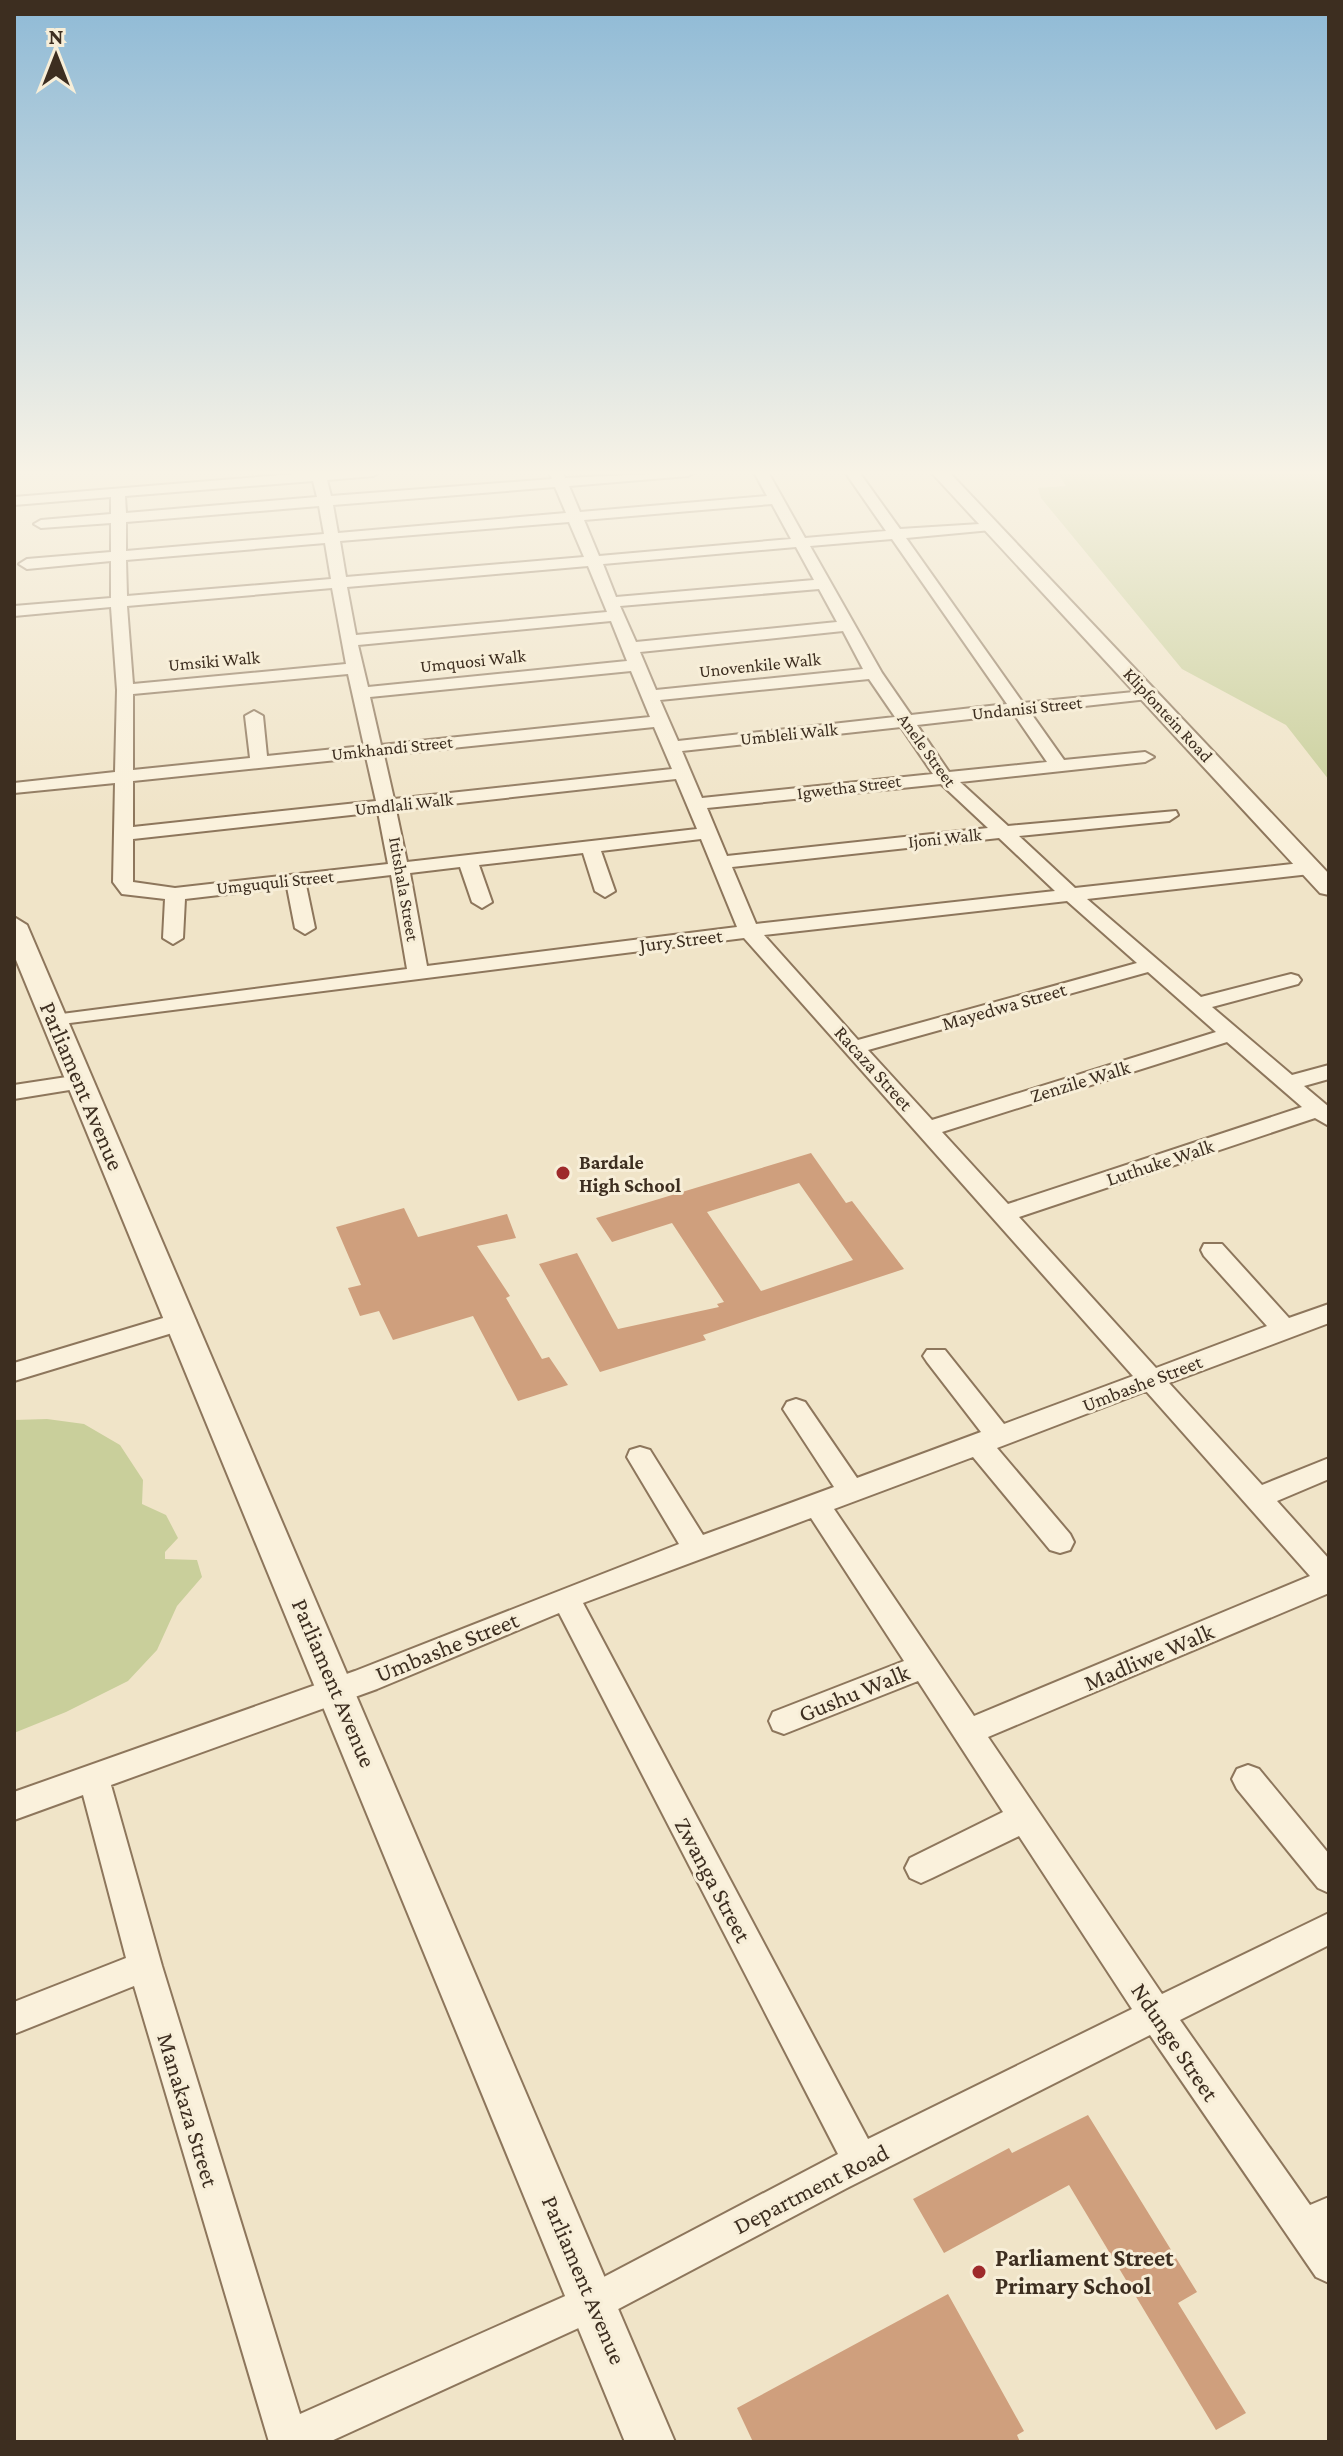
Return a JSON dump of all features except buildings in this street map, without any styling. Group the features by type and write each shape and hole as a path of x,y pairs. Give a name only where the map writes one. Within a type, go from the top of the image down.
{"street":[{"name":"Umguquli Street","path":"119,587 125,690 123,882 129,890 155,895 175,894 708,833"},
{"path":"14,613 312,587"},
{"name":"Ititshala Street","path":"341,587 349,641 402,868 418,974"},
{"name":"Racaza Street","path":"604,587 749,931 1329,1579"},
{"path":"349,641 802,587"},
{"name":"Anele Street","path":"826,587 874,673 943,776 1070,894 1323,1114"},
{"path":"931,587 1058,764"},
{"name":"Klipfontein Road","path":"1048,587 1329,888"},
{"path":"630,648 849,626"},
{"name":"Umquosi Walk","path":"361,693 637,665"},
{"name":"Umsiki Walk","path":"125,690 355,668"},
{"name":"Unovenkile Walk","path":"650,696 874,673"},
{"name":"Undanisi Street","path":"906,722 1148,694"},
{"path":"254,716 259,761"},
{"name":"Umkhandi Street","path":"14,788 661,721"},
{"name":"Umbleli Walk","path":"672,747 906,722"},
{"name":"Igwetha Street","path":"696,804 1145,757"},
{"name":"Umdlali Walk","path":"124,834 683,773"},
{"name":"Ijoni Walk","path":"720,862 1169,815"},
{"path":"590,847 605,891"},
{"path":"468,861 482,902"},
{"name":"Jury Street","path":"54,1021 749,931 1310,868"},
{"path":"295,880 305,928"},
{"path":"173,938 175,894"},
{"name":"Parliament Avenue","path":"14,925 183,1321 650,2442"},
{"name":"Mayedwa Street","path":"856,1047 1151,965"},
{"path":"1198,1004 1291,980"},
{"name":"Zenzile Walk","path":"928,1129 1231,1034"},
{"path":"1288,1083 1329,1072"},
{"path":"14,1092 80,1082"},
{"name":"Luthuke Walk","path":"1004,1214 1323,1114"},
{"path":"1213,1250 1285,1330"},
{"name":"Umbashe Street","path":"14,1806 337,1690 566,1598 1329,1313"},
{"path":"14,1372 183,1321"},
{"path":"936,1356 989,1440 1060,1542"},
{"path":"796,1409 852,1492"},
{"path":"640,1457 697,1549"},
{"path":"1257,1498 1329,1468"},
{"name":"Ndunge Street","path":"817,1505 1156,2015 1317,2222 1329,2264"},
{"name":"Madliwe Walk","path":"968,1732 1329,1579"},
{"name":"Zwanga Street","path":"566,1598 861,2162"},
{"name":"Gushu Walk","path":"784,1721 924,1666"},
{"name":"Manakaza Street","path":"93,1776 145,1966 289,2441"},
{"path":"1248,1779 1329,1878"},
{"path":"921,1868 1025,1817"},
{"name":"Department Road","path":"289,2441 594,2302 861,2162 1329,1928"},
{"path":"14,2018 145,1966"}],"green space":[{"path":"1114,587 1329,587 1329,780 1286,725 1182,669"},
{"path":"47,1419 84,1424 120,1445 143,1480 142,1504 166,1515 178,1538 165,1552 165,1559 197,1560 202,1577 177,1606 157,1650 128,1681 66,1712 14,1733 14,1420"}],"place":[{"name":"Bardale High School","path":"563,1173"},
{"name":"Parliament Street Primary School","path":"979,2272"}]}
